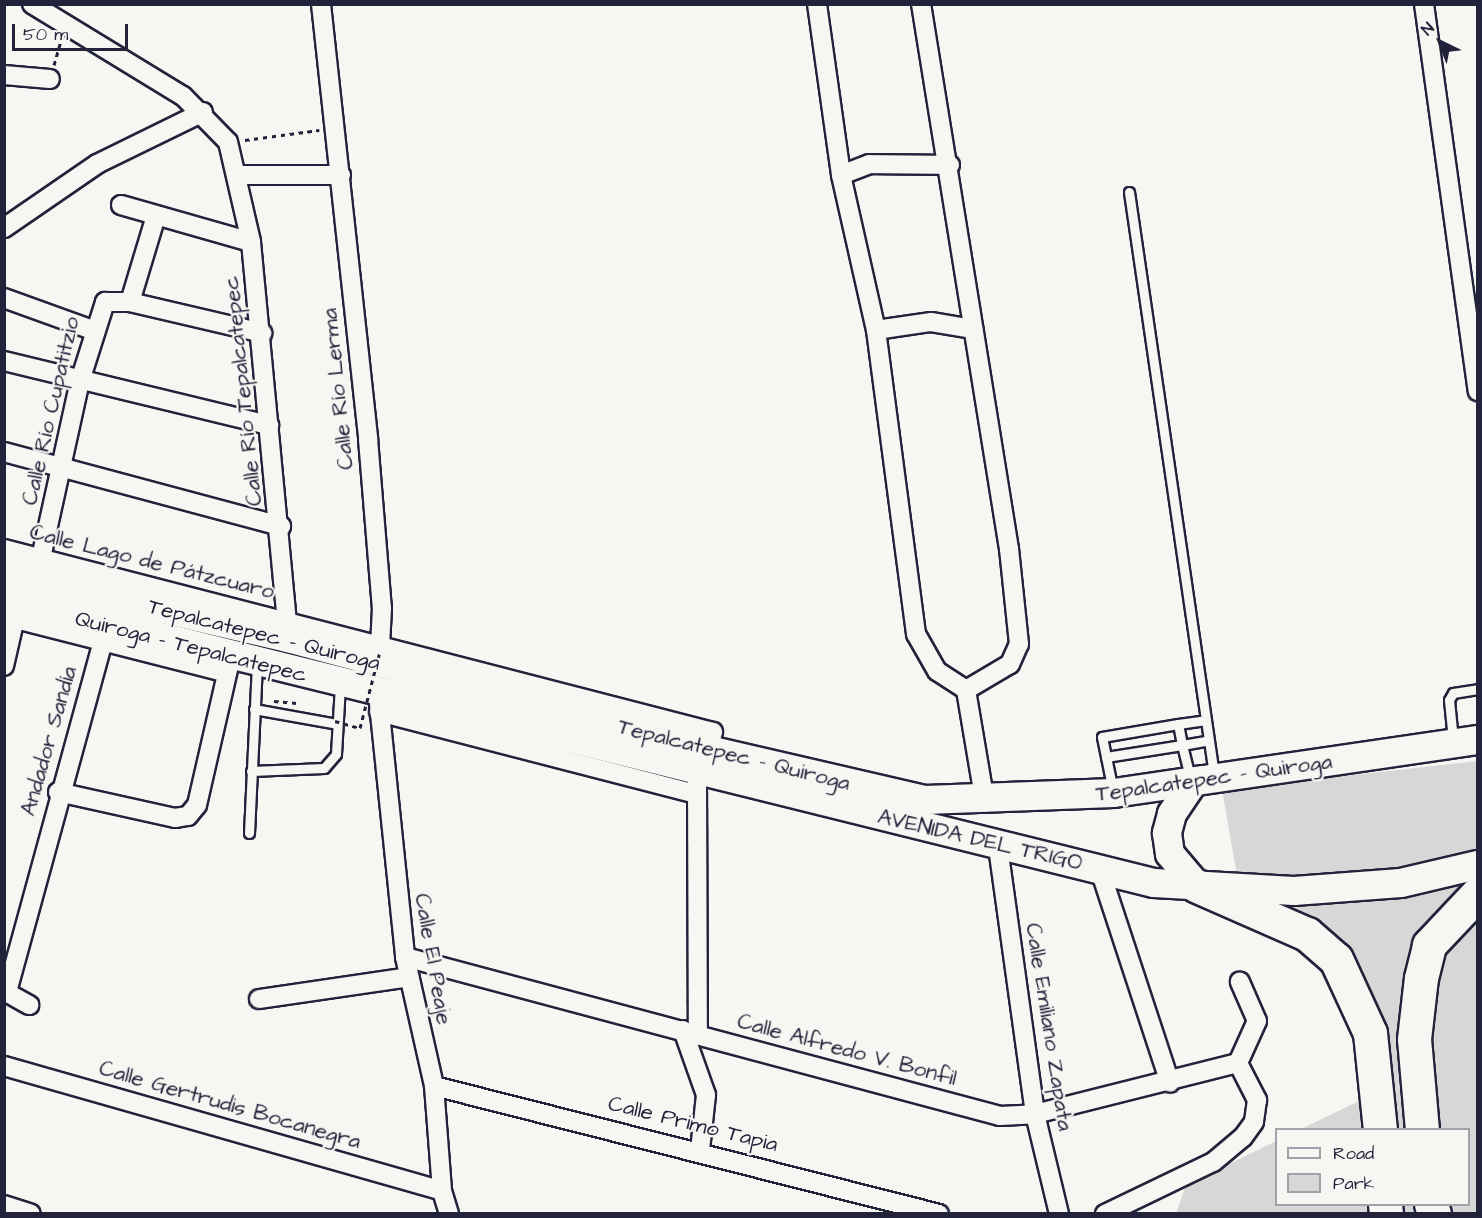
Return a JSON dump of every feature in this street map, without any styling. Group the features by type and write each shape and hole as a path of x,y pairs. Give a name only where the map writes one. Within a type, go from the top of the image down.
{"highway":[{"path":"1197,886 1307,934 1336,960 1370,1032 1386,1128"},
{"path":"1386,1128 1414,1039 1429,945 1478,893"},
{"path":"1414,1039 1422,1128"}],"main road":[{"name":"Tepalcatepec - Quiroga","path":"4,572 288,629 700,772 922,813 985,802 1114,794 1465,742"},
{"name":"Quiroga - Tepalcatepec","path":"8,611 238,665 340,685 379,703"},
{"path":"379,703 700,772"},
{"path":"1204,782 1172,814 1167,833 1170,855 1197,886 1294,891 1401,883 1478,865"},
{"name":"AVENIDA DEL TRIGO","path":"922,813 998,847 1099,867 1154,883 1197,886"}],"street":[{"path":"32,4 203,112 228,142"},
{"name":"Calle Río Lerma","path":"321,4 337,128 381,596 380,649"},
{"path":"817,4 841,175 876,330 916,634 937,671 966,690 985,802"},
{"path":"921,4 950,165 1019,644 1010,664 966,690"},
{"path":"1424,4 1478,391"},
{"path":"4,75 50,79"},
{"path":"4,228 98,164 203,112"},
{"name":"Calle Río Tepalcatepec","path":"228,142 239,176 251,242 281,526 288,629"},
{"path":"841,175 869,164 950,165"},
{"path":"239,176 341,175"},
{"path":"121,205 251,242"},
{"path":"156,216 130,303 262,333"},
{"path":"4,298 94,331"},
{"name":"Calle Río Cupatitzio","path":"41,558 80,381 99,311 112,299 130,303"},
{"path":"876,330 931,322 973,329"},
{"path":"4,361 269,425"},
{"path":"4,452 281,526"},
{"name":"Calle Lago de Pátzcuaro","path":"4,549 288,629 380,649 713,732 700,772"},
{"path":"4,666 8,611 102,644 238,665 197,805 188,816 175,818 58,792"},
{"name":"Andador Sandía","path":"6,991 58,792 102,644"},
{"name":"Calle El Peaje","path":"379,703 405,957 434,1086 442,1191 449,1214"},
{"path":"700,772 691,1033 706,1095 700,1150"},
{"name":"Calle Emiliano Zapata","path":"998,847 1035,1114 1059,1214"},
{"path":"1099,867 1170,1083"},
{"name":"Calle Alfredo V. Bonfil","path":"405,957 1000,1116 1035,1114 1170,1083 1238,1063"},
{"path":"259,999 409,977"},
{"path":"1105,1214 1213,1162 1254,1122 1257,1100 1238,1063 1257,1021 1240,982"},
{"path":"6,991 29,1005"},
{"name":"Calle Gertrudis Bocanegra","path":"4,1066 442,1191"},
{"name":"Calle Primo Tapia","path":"434,1086 700,1150 939,1214"},
{"path":"4,1205 31,1214"}],"lane":[{"path":"1129,192 1209,741 1204,782"},
{"path":"238,665 254,709 249,832"},
{"path":"251,771 324,768 336,754 336,722 340,685"},
{"path":"1465,742 1449,700 1453,693 1478,689"},
{"path":"254,709 336,722"},
{"path":"1114,794 1102,737 1206,720"},
{"path":"1178,724 1182,746 1204,782"},
{"path":"1146,730 1150,750"},
{"path":"1106,757 1209,741"}],"path":[{"path":"50,79 66,24"},
{"path":"228,142 337,128"},
{"path":"336,722 360,728 380,649"}],"green space":[{"path":"1477,761 1477,1213 1176,1214 1186,1185 1275,1141 1275,1206 1470,1206 1470,1128 1303,1128 1359,1101 1355,1041 1315,962 1245,921 1222,790"}]}
